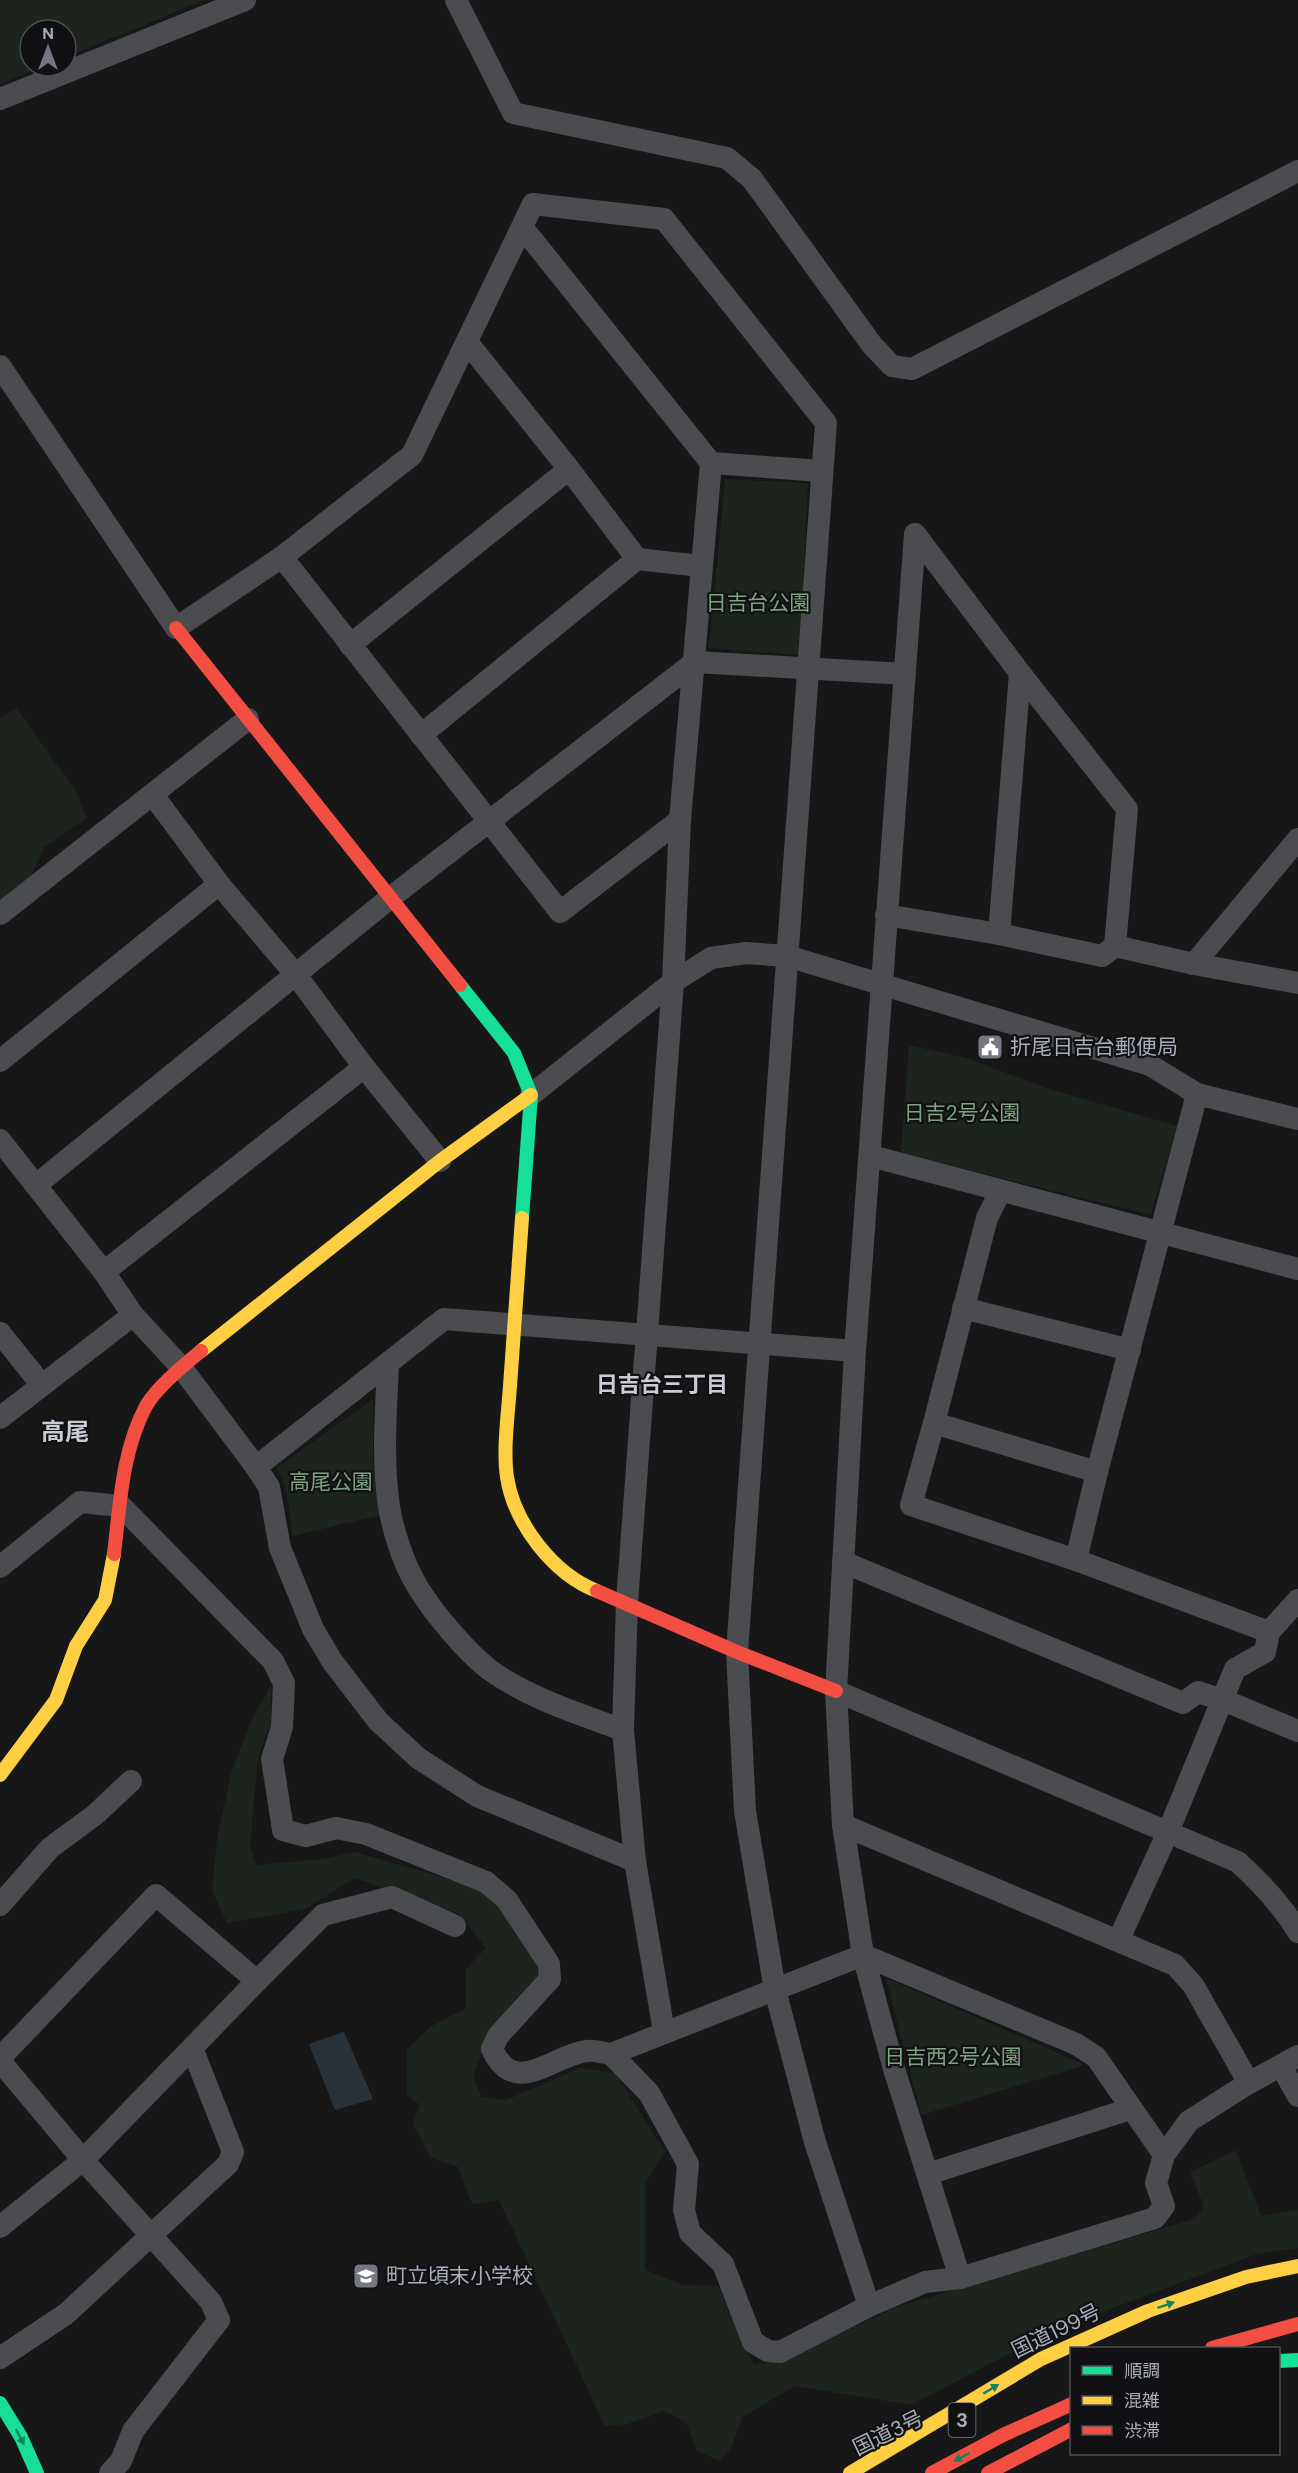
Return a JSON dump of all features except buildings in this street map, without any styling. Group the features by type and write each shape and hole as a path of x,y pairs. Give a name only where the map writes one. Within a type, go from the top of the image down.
{"main road":[{"path":"176,628 514,1053 531,1095 507,1435 507,1478 519,1514 543,1550 568,1574 590,1588 627,1602 737,1652 836,1691"},
{"path":"0,1775 56,1700 76,1646 105,1600 127,1455 147,1405 181,1367 440,1161 531,1095"},
{"name":"国道199号","path":"851,2473 1041,2359 1148,2311 1246,2277 1298,2266"},
{"path":"1219,2347 1298,2324"},
{"path":"1268,2347 1274,2346"},
{"path":"1280,2360 1298,2358"},
{"path":"0,2403 21,2437 37,2473"},
{"name":"3","path":"932,2473 1003,2435 1070,2404"},
{"name":"国道3号","path":"851,2473 981,2411"},
{"path":"988,2473 1070,2430"}],"street":[{"path":"0,99 244,0"},
{"path":"456,0 513,113 727,158 752,179 872,345 892,366 912,369 1298,171"},
{"path":"0,366 176,628 282,557 412,455 533,204 664,219 826,423 810,669 737,1652 745,1811 775,1990 815,2142 869,2306"},
{"path":"523,228 711,463 680,820 673,982 627,1602 624,1730 635,1862 664,2032"},
{"path":"468,342 637,559"},
{"path":"711,463 822,471"},
{"path":"350,645 569,469"},
{"path":"886,915 999,934 1102,956 1115,946 1127,809 915,534 886,915 871,1156 855,1351 836,1691 843,1825 863,1955 894,2069 960,2278"},
{"path":"282,557 560,912 680,820"},
{"path":"421,735 637,559 701,566"},
{"path":"36,1185 390,898 695,662 905,674"},
{"path":"999,934 1020,673"},
{"path":"0,914 248,718"},
{"path":"153,795 219,884 296,975 364,1067 440,1161"},
{"path":"1194,964 1298,839"},
{"path":"0,1061 219,884"},
{"path":"1115,946 1194,964 1298,983"},
{"path":"531,1095 673,982 711,958 746,953 787,956 1150,1065 1197,1094 1298,1119"},
{"path":"104,1272 364,1067"},
{"path":"1076,1560 1197,1094"},
{"path":"0,1140 104,1272 133,1315 181,1367 256,1467 269,1487 280,1548 313,1629 332,1662 378,1721 418,1758 477,1796 635,1862"},
{"path":"871,1156 1298,1269"},
{"path":"1000,1192 987,1218 911,1505 1076,1560 1269,1632"},
{"path":"963,1308 1130,1350"},
{"path":"0,1418 133,1315"},
{"path":"256,1467 444,1319 855,1351"},
{"path":"0,1334 41,1384"},
{"path":"388,1364 384,1461 390,1508 402,1549 416,1584 451,1631 490,1670 548,1703 624,1730"},
{"path":"934,1423 1097,1472"},
{"path":"0,1567 80,1502 120,1506 273,1661 284,1683 282,1727 272,1759 283,1830 306,1836 336,1828 366,1833 486,1882 507,1900 549,1964 550,1979 498,2036 492,2049 498,2062 511,2072 533,2072 588,2050 611,2054 863,1955 1076,2044 1096,2057 1164,2155"},
{"path":"843,1562 1183,1703 1198,1692 1298,1731"},
{"path":"1119,1939 1168,1832 1235,1669 1265,1652 1269,1632 1298,1600"},
{"path":"836,1691 1238,1862 1270,1893 1289,1916 1298,1932"},
{"path":"0,1905 50,1848 96,1814 131,1781"},
{"path":"843,1825 1119,1939 1175,1965 1193,1985 1250,2083"},
{"path":"110,2473 121,2461 133,2431 219,2320 211,2302 83,2160 0,2060 156,1895 257,1981"},
{"path":"0,2227 83,2160 323,1915 392,1897 455,1926"},
{"path":"0,2358 66,2314 228,2164 233,2152 192,2048"},
{"path":"611,2054 649,2093 688,2164 684,2210 690,2233 723,2264 753,2342 768,2351 780,2352 869,2306 925,2282 960,2278 1155,2218 1164,2206 1156,2183 1164,2155 1189,2121 1289,2061 1298,2096"},
{"path":"928,2174 1130,2109"},
{"path":"1005,2473 1070,2440"}],"green space":[{"path":"0,0 204,0 78,52 78,18 18,18 18,77 0,84"},
{"name":"日吉台公園","path":"725,479 808,483 800,655 709,648"},
{"path":"16,708 76,791 87,818 44,847 31,876 0,900 0,719"},
{"name":"日吉2号公園","path":"909,1045 966,1058 1049,1089 1177,1126 1151,1215 901,1153"},
{"name":"高尾公園","path":"373,1399 373,1463 380,1515 293,1536 286,1490 277,1468"},
{"path":"271,1686 271,1724 258,1757 250,1847 256,1865 323,1859 355,1852 483,1889 501,1906 540,1971 537,1984 494,2026 473,2074 481,2097 506,2100 580,2068 615,2073 665,2151 645,2184 645,2270 683,2285 718,2286 754,2365 788,2359 893,2308 1194,2219 1204,2206 1190,2172 1236,2150 1261,2216 1298,2210 1298,2248 1257,2254 1054,2330 911,2405 795,2386 742,2417 731,2449 720,2461 697,2451 686,2422 664,2411 627,2424 605,2426 499,2200 472,2204 458,2167 430,2157 413,2123 420,2105 407,2095 407,2050 430,2027 466,2008 466,1969 486,1948 459,1914 354,1878 305,1909 227,1923 212,1890 217,1839 231,1774 250,1723"},
{"name":"日吉西2号公園","path":"886,1978 1085,2065 921,2115"}],"shaded area":[{"path":"344,2032 373,2099 335,2110 309,2044"}],"traffic: fast":[{"path":"460,985 514,1053 531,1095 522,1218"},
{"path":"1280,2361 1298,2360"},
{"path":"0,2403 21,2437 37,2473"}],"traffic: slow":[{"path":"201,1351 440,1161 531,1095"},
{"path":"522,1218 506,1432 507,1477 518,1512 538,1545 565,1572 597,1591"},
{"path":"0,1775 56,1700 76,1646 105,1600 114,1554"},
{"path":"850,2473 1041,2359 1148,2311 1246,2277 1298,2266"}],"traffic: jam":[{"path":"176,628 460,985"},
{"path":"114,1554 123,1478 138,1423 146,1406 157,1391 201,1351"},
{"path":"597,1591 737,1652 836,1691"},
{"path":"1216,2347 1298,2324"},
{"path":"932,2473 1003,2435 1070,2405"},
{"path":"988,2473 1070,2430"}],"place":[{"name":"折尾日吉台郵便局","path":"990,1047"},
{"name":"町立頃末小学校","path":"366,2276"}],"district":[{"name":"日吉台三丁目","path":"662,1384"},
{"name":"高尾","path":"65,1432"}]}
